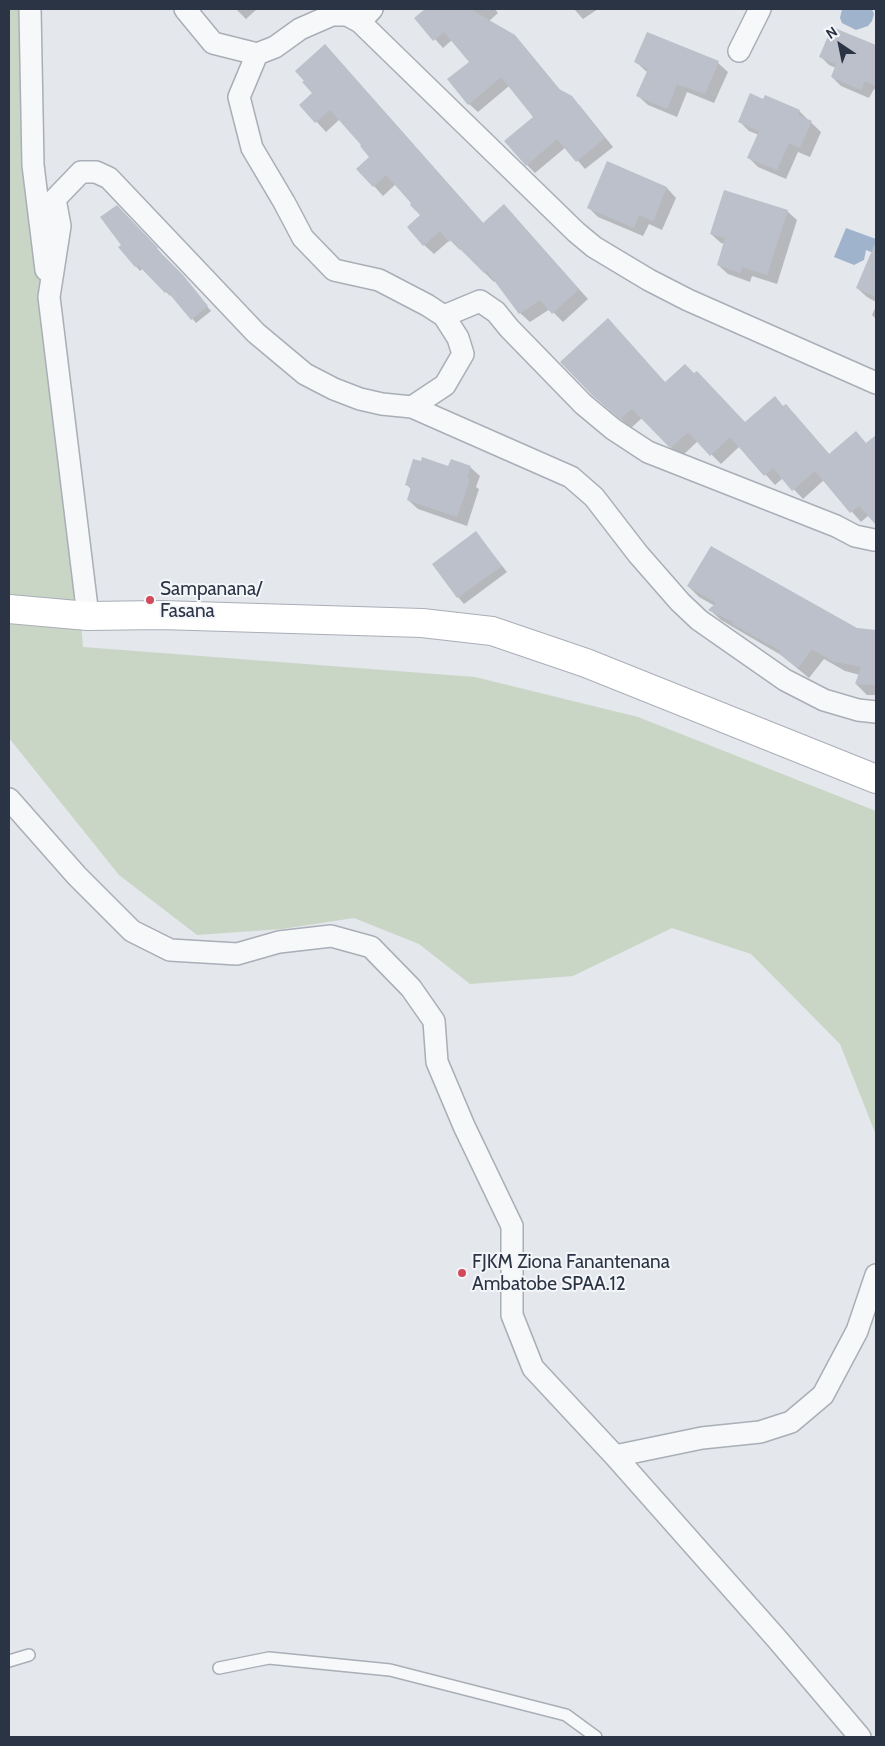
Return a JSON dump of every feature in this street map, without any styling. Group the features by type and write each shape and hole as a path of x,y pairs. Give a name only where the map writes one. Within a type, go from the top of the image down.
{"street":[{"path":"30,9 34,165 88,616"},
{"path":"185,9 213,43 257,54 275,47 300,29 332,16 366,15 576,232 594,247 649,280 688,300 876,383"},
{"path":"739,51 760,9"},
{"path":"257,54 239,98 241,106 252,148 303,238 334,270 378,280 427,305 444,316 458,338 463,354 445,385 412,407"},
{"path":"49,297 60,226 55,199 81,172 96,172 110,178 256,333 305,374 334,389 360,399 382,404 412,407 570,477 594,497 644,560 680,602 699,620 792,684 824,700 858,710 876,712"},
{"path":"444,316 480,301 496,312 509,328 583,404 613,429 648,452 827,523 855,536 876,540"},
{"path":"9,609 88,616 161,614 412,623 492,631 586,663 876,779"},
{"path":"9,799 77,876 132,931 170,950 237,954 279,942 331,936 371,947 411,988 434,1021 437,1062 464,1126 512,1226 512,1315 533,1368 777,1639 860,1737"},
{"path":"614,1456 702,1438 760,1432 791,1422 823,1395 857,1332 876,1276"}],"lane":[{"path":"9,1661 29,1655"},
{"path":"219,1668 269,1658 390,1670 566,1715 596,1737"}],"green space":[{"path":"9,9 31,9 34,212 65,412 83,647 475,677 638,717 876,811 876,1135 840,1044 751,954 672,928 573,976 470,984 419,944 354,918 282,929 197,935 119,875 9,738"}],"water":[{"path":"842,9 872,9 874,14 868,26 856,30 842,23 840,18"},
{"path":"846,228 876,239 876,254 866,250 864,260 854,265 834,257"}],"building":[{"path":"425,9 470,9 515,35 559,89 572,96 605,138 576,162 557,139 526,166 504,141 533,117 501,77 468,105 447,79 469,62 444,32 433,41 414,18"},
{"path":"832,27 876,45 876,86 865,81 861,90 831,77 836,64 819,57"},
{"path":"647,32 719,61 705,94 677,84 667,109 636,96 648,69 634,62"},
{"path":"325,44 483,223 504,204 579,289 552,314 540,300 519,314 487,271 484,273 451,240 449,242 440,231 423,246 407,227 420,215 410,205 411,203 386,175 373,187 356,169 369,157 361,145 330,110 315,123 299,105 312,93 295,71"},
{"path":"750,93 763,99 765,95 800,110 798,115 812,121 800,148 789,143 777,170 747,158 759,131 738,122"},
{"path":"607,161 667,187 653,221 639,215 634,228 587,208"},
{"path":"724,190 788,210 767,275 742,267 740,273 717,265 725,238 710,234"},
{"path":"117,205 183,275 208,306 191,320 167,291 165,293 138,265 135,267 118,247 121,245 100,217"},
{"path":"876,241 876,297 856,288"},
{"path":"608,318 665,382 685,364 694,373 697,371 745,422 775,396 783,406 786,404 829,454 856,431 866,443 876,435 876,525 859,506 850,513 815,471 792,491 773,468 764,476 730,437 710,456 688,432 671,448 632,409 620,419 592,395 560,362"},
{"path":"422,457 448,466 451,459 471,466 467,478 470,479 457,517 407,500 411,487 405,485 413,459 421,461"},
{"path":"476,531 502,566 457,598 432,564"},
{"path":"711,546 857,628 876,630 876,685 855,684 861,667 832,661 812,649 798,668 778,653 781,651 732,624 733,622 708,610 716,603 687,586"}],"place":[{"name":"Sampanana/ Fasana","path":"150,600"},
{"name":"FJKM Ziona Fanantenana Ambatobe SPAA.12","path":"462,1273"}]}
